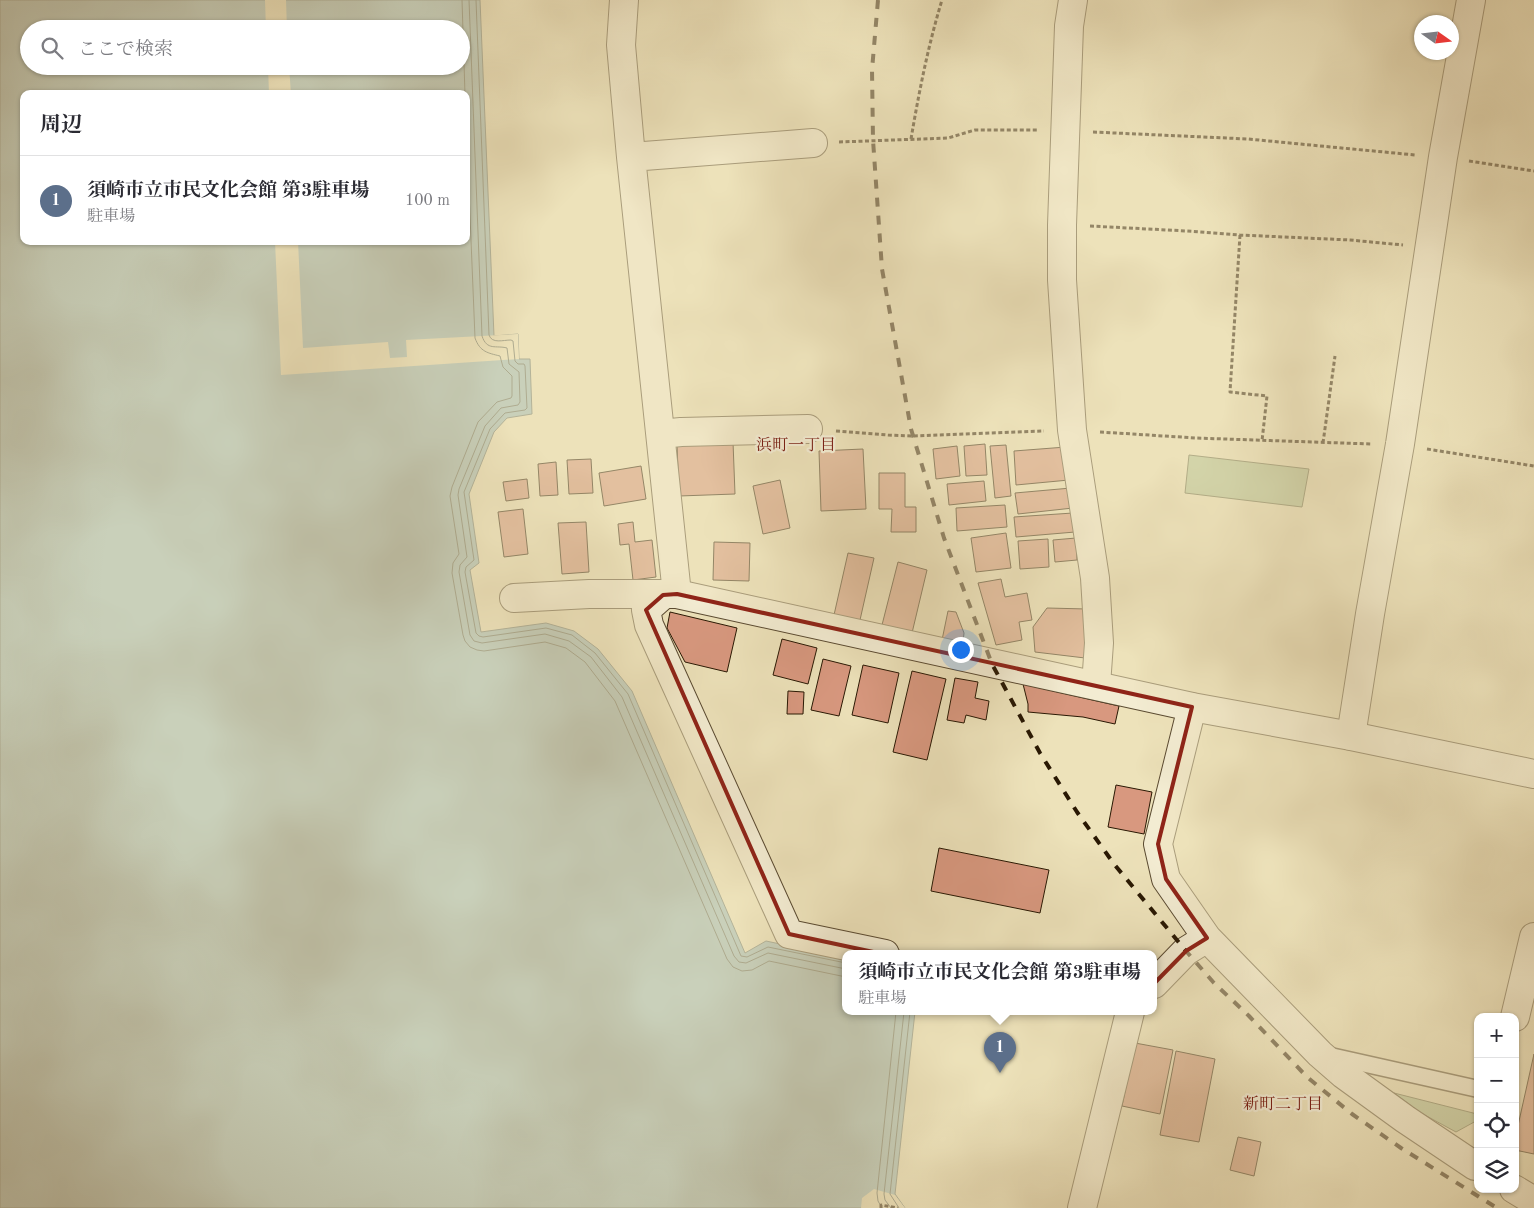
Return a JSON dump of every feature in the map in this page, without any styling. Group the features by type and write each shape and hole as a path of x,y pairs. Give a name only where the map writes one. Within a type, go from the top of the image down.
{"street":[{"path":"624,0 622,45 631,157 661,434 670,595"},
{"path":"1073,0 1069,26 1062,225 1062,280 1072,430 1095,578 1099,643 1096,685"},
{"path":"1351,736 1400,444 1443,157 1471,0"},
{"path":"631,157 813,143"},
{"path":"661,434 808,428"},
{"path":"514,598 589,594 670,595 1192,707 1351,736 1534,774"},
{"path":"670,595 646,610 649,625 789,934 866,950"},
{"path":"1192,707 1158,844 1166,879 1207,938 1320,1054 1343,1074 1405,1119 1474,1161"},
{"path":"1516,1013 1531,966 1534,937"},
{"path":"1157,981 1186,951 1207,938"},
{"path":"1082,1208 1129,1015"},
{"path":"1519,1192 1534,1201"}],"lane":[{"path":"1320,1054 1474,1088"}],"path":[{"path":"911,139 921,78 942,0"},
{"path":"813,143 948,138 975,130 1066,130 1248,139 1443,157 1534,171"},
{"path":"1062,225 1350,240 1430,247"},
{"path":"1240,235 1230,392 1267,396 1262,441"},
{"path":"1323,442 1335,356"},
{"path":"808,428 888,436 1072,430 1262,441 1400,444 1534,466"},
{"path":"881,1208 881,1205 898,1208"}],"highlighted area":[{"path":"677,594 1192,707 1158,844 1166,879 1207,938 1186,951 1131,1007 789,934 646,610 663,595"}],"green space":[{"path":"1189,455 1309,469 1302,507 1185,493"},
{"path":"1394,1093 1474,1113 1474,1122 1456,1132 1421,1113"}],"water":[{"path":"0,0 480,0 494,336 518,334 519,359 530,359 532,414 507,418 494,432 469,494 479,563 470,570 481,632 546,623 574,631 598,649 632,691 745,953 766,941 842,957 842,1015 915,1015 895,1194 905,1208 0,1208"}],"pier":[{"path":"265,0 286,0 287,20 266,20"},
{"path":"268,75 290,75 291,90 269,90"},
{"path":"275,245 298,245 303,348 388,342 390,358 407,357 406,340 518,334 519,359 281,375"},
{"path":"874,1189 895,1195 905,1208 861,1208 862,1198"}],"building":[{"path":"733,442 735,494 679,496 677,444"},
{"path":"985,444 987,475 966,476 964,446"},
{"path":"1006,445 1011,496 995,498 990,446"},
{"path":"957,446 960,476 936,479 933,449"},
{"path":"1066,447 1069,480 1016,485 1014,451"},
{"path":"863,449 866,509 821,511 819,451"},
{"path":"591,459 593,493 569,494 567,460"},
{"path":"556,462 558,495 540,496 538,464"},
{"path":"641,466 646,499 604,506 599,473"},
{"path":"879,473 905,473 905,507 916,507 916,532 891,532 892,509 879,509"},
{"path":"527,479 529,498 506,501 503,482"},
{"path":"780,480 790,528 763,534 753,486"},
{"path":"984,481 986,501 949,505 947,484"},
{"path":"1071,488 1073,508 1018,514 1015,493"},
{"path":"1005,505 1007,527 957,531 956,508"},
{"path":"523,509 528,554 504,557 498,512"},
{"path":"1073,513 1075,532 1016,537 1014,517"},
{"path":"586,522 589,572 562,574 558,523"},
{"path":"633,522 635,542 652,540 656,577 633,580 629,544 620,545 618,524"},
{"path":"1006,533 1011,568 976,572 971,538"},
{"path":"1076,538 1077,560 1055,562 1053,540"},
{"path":"1048,539 1049,567 1020,569 1018,541"},
{"path":"714,542 750,543 749,581 713,580"},
{"path":"848,553 874,558 860,620 834,615"},
{"path":"898,562 927,570 912,633 882,625"},
{"path":"1001,579 1005,597 1027,593 1032,620 1019,622 1022,640 996,645 978,583"},
{"path":"1047,608 1087,609 1085,658 1035,652 1033,627"},
{"path":"948,611 956,612 964,633 963,643 942,640"},
{"path":"670,612 737,628 727,672 685,662 667,628"},
{"path":"782,639 817,648 808,684 773,675"},
{"path":"823,659 851,666 839,716 811,710"},
{"path":"863,665 899,673 888,723 852,715"},
{"path":"912,671 946,679 927,760 893,752"},
{"path":"955,678 978,682 975,698 989,701 986,720 966,715 964,723 947,720"},
{"path":"1023,684 1119,706 1115,724 1083,717 1028,712"},
{"path":"788,691 804,692 803,714 787,714"},
{"path":"1116,785 1152,792 1144,834 1108,827"},
{"path":"939,848 1049,870 1040,913 931,891"},
{"path":"1135,1043 1173,1050 1160,1114 1122,1106"},
{"path":"1176,1051 1215,1059 1199,1142 1160,1135"},
{"path":"1534,1054 1534,1154 1519,1151 1519,1121"},
{"path":"1238,1137 1261,1142 1254,1176 1230,1170"}],"railway":[{"path":"878,0 872,70 873,140 882,269 911,429 944,538 992,664 1040,753 1077,812 1114,864 1214,983 1249,1016 1307,1077 1352,1114 1401,1148 1497,1208"}],"place":[{"name":"須崎市立市民文化会館 第3駐車場","path":"1000,1073"}],"district":[{"name":"浜町一丁目","path":"796,446"},
{"name":"新町二丁目","path":"1283,1105"}]}
